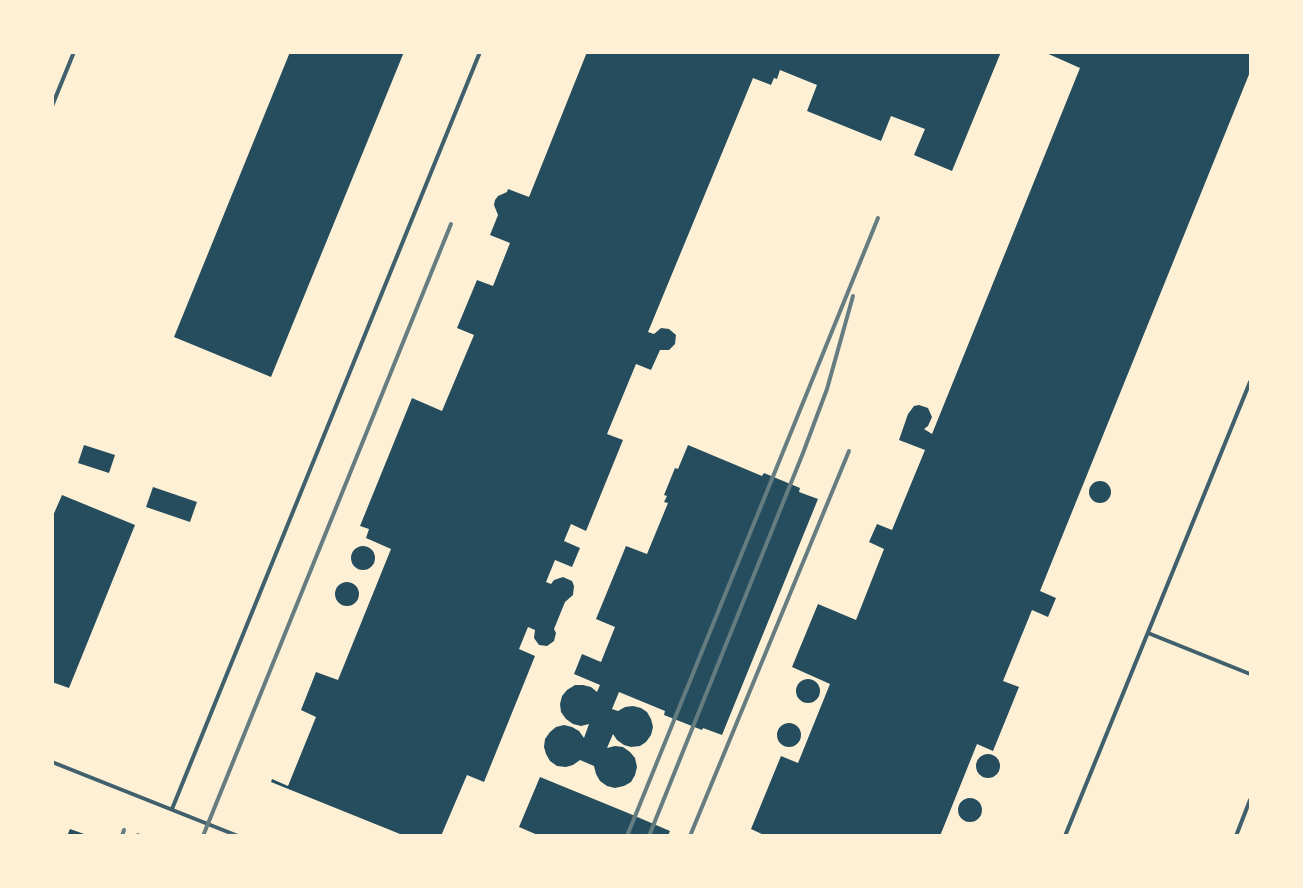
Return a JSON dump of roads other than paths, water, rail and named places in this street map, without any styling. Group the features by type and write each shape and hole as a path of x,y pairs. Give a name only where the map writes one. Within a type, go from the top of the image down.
{"lane":[{"path":"52,106 74,52"},
{"path":"172,808 480,52"},
{"path":"1065,836 1250,382"},
{"path":"1148,633 1250,674"},
{"path":"52,762 172,808 238,836"},
{"path":"1236,836 1250,800"}],"railway":[{"path":"627,836 878,218"},
{"path":"203,836 451,224"},
{"path":"649,836 803,453 827,389 853,296"},
{"path":"690,836 849,451"},
{"path":"122,836 124,830"}]}
